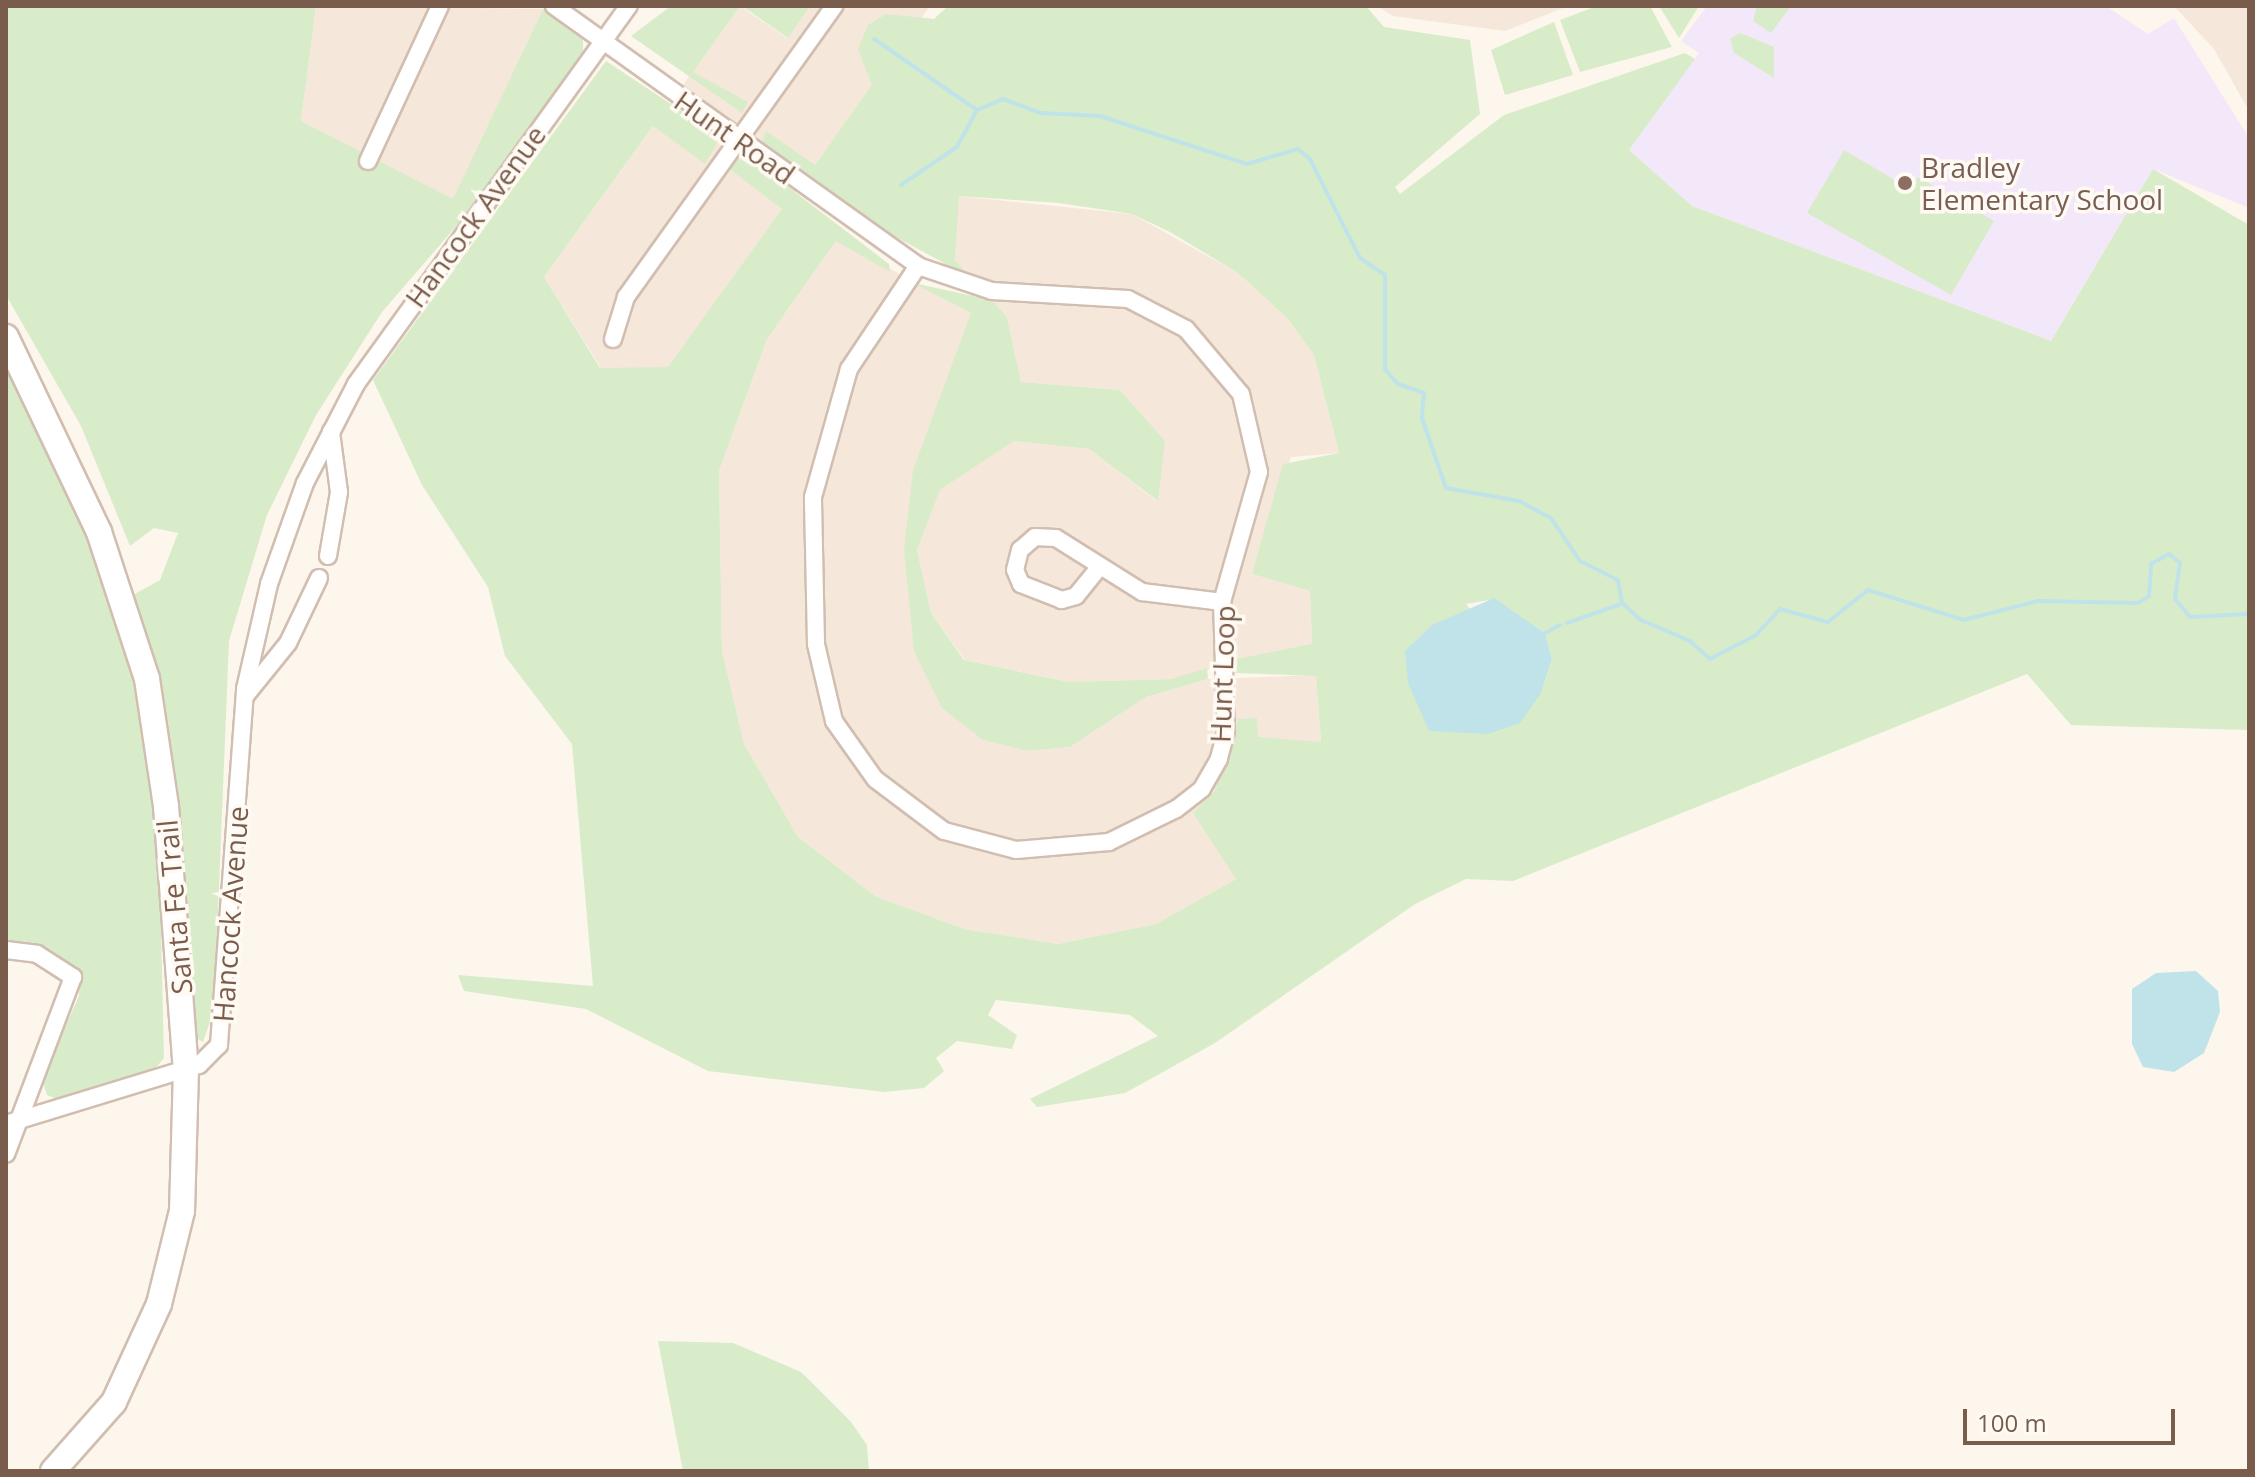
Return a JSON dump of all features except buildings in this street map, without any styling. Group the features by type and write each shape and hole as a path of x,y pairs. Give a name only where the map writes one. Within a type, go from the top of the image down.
{"street":[{"path":"368,161 440,6"},
{"name":"Hunt Road","path":"554,6 918,266"},
{"name":"Hancock Avenue","path":"14,1122 186,1069 211,1056 224,1030 245,697 269,584 331,432 416,295 629,6"},
{"path":"613,339 626,297 834,6"},
{"name":"Hunt Loop","path":"918,266 992,291 1128,299 1186,329 1217,360 1252,420 1259,465 1222,602 1226,732 1219,759 1202,789 1146,827 1066,851 1016,850 944,831 875,779 834,721 823,681 810,526 823,452 849,369 918,266"},
{"name":"Santa Fe Trail","path":"6,337 94,519 147,679 166,806 186,1069 182,1211 159,1304 114,1402 53,1471"},
{"path":"328,556 339,492 331,432"},
{"path":"1097,570 1076,596 1062,600 1021,584 1015,570 1020,550 1035,537 1056,538 1097,570 1142,592 1222,602"},
{"path":"245,697 288,643 319,578"},
{"path":"6,950 37,954 73,977 14,1122 6,1154"}],"shaded area":[{"path":"316,6 543,9 454,200 301,121"},
{"path":"740,6 787,38 810,6 930,6 668,368 601,368 544,277"},
{"path":"1377,6 1568,6 1505,31 1393,16"},
{"name":"Bradley Elementary School","path":"1707,6 2106,6 2148,34 2174,18 2249,138 2249,208 2153,169 2051,341 1692,206 1629,150 1699,53 1681,41"},
{"path":"2174,6 2249,6 2249,111 2214,49"},
{"path":"958,196 1132,214 1238,273 1287,318 1314,355 1339,453 1291,457 1252,574 1310,591 1312,645 1171,679 1069,682 965,660 931,613 917,550 940,490 1014,441 1089,449 1157,501 1165,442 1120,390 1021,382 1007,317 955,260"},
{"path":"837,240 971,313 904,549 983,740 1027,751 1070,747 1146,697 1208,679 1316,675 1321,742 1236,879 1156,924 1058,944 964,929 875,896 798,837 744,744 722,651 719,471 767,339"}],"green space":[{"path":"6,6 316,6 301,121 453,199 543,9 583,40 583,54 465,216 382,312 316,415 267,515 229,641 214,1010 203,1042 194,1037 175,783 133,595 160,580 178,533 154,528 130,546 81,426 6,295"},
{"path":"671,6 740,6 693,72 748,102 742,113 631,36"},
{"path":"742,6 810,6 788,38"},
{"path":"1366,6 1384,27 1470,40 1480,114 1395,187 1400,194 1504,115 1685,53 1695,59 1629,150 1692,206 2051,341 2153,169 2249,225 2249,730 2071,725 2027,674 1513,881 1466,879 1415,904 1215,1043 1125,1093 1037,1107 1030,1099 1158,1036 1130,1015 996,1000 988,1015 1017,1035 1012,1049 957,1041 936,1058 944,1071 924,1088 884,1092 708,1071 586,1009 464,991 458,975 593,986 572,744 505,656 488,587 422,485 373,380 606,61 713,132 717,144 705,164 653,126 544,277 600,368 668,367 782,209 728,168 737,159 753,160 889,264 890,272 836,241 767,339 719,471 722,651 744,744 798,837 875,896 964,929 1058,944 1156,924 1236,879 1193,813 1215,791 1238,719 1257,718 1258,737 1321,742 1316,676 1235,673 1236,659 1312,644 1310,591 1252,574 1283,464 1339,453 1314,355 1287,318 1238,273 1170,232 1132,214 1059,203 959,196 955,260 967,273 887,232 762,142 766,131 815,165 872,85 858,49 868,25 886,14 934,19 946,8","holes":["1494,599 1545,633 1552,659 1541,693 1466,604"]},
{"path":"1597,6 1650,6 1672,47 1580,72 1560,20"},
{"path":"1659,6 1699,6 1679,38"},
{"path":"1757,6 1791,6 1771,33 1753,21"},
{"path":"1554,22 1573,75 1505,95 1491,50"},
{"path":"1740,33 1774,47 1774,78 1734,53 1730,39"},
{"path":"1844,150 1910,189 1918,177 1994,221 1951,295 1807,213"},
{"path":"913,283 992,300 1007,317 1021,382 1120,390 1165,441 1158,501 1089,449 1014,441 940,490 917,550 931,613 964,660 1069,682 1171,679 1207,668 1208,679 1146,697 1070,747 1027,751 983,740 942,708 914,651 904,549 913,470 971,313"},
{"path":"6,356 93,547 130,660 158,801 164,1058 154,1070 59,1100 47,1095 42,1079 79,996 80,978 6,943"},
{"path":"658,1341 733,1343 801,1372 851,1422 867,1445 869,1471 683,1471"}],"water":[{"path":"1494,598 1545,633 1552,659 1541,693 1520,723 1488,734 1429,731 1408,683 1405,651 1432,625"},
{"path":"2196,971 2218,991 2220,1012 2204,1053 2174,1072 2143,1067 2132,1044 2132,989 2156,973"}],"waterway":[{"path":"874,39 977,110 1003,99 1041,113 1100,116 1247,164 1298,149 1310,159 1360,258 1385,275 1385,369 1398,384 1424,393 1422,418 1446,488 1519,501 1551,518 1580,561 1618,580 1622,603 1641,620 1690,641 1710,659 1756,635 1780,609 1828,622 1868,590 1964,620 2038,601 2138,603 2149,596 2151,564 2169,554 2180,563 2175,599 2190,617 2249,614"},
{"path":"901,185 957,147 977,110"},
{"path":"1567,623 1621,604"},
{"path":"1545,633 1560,625"}],"place":[{"name":"Bradley Elementary School","path":"1905,183"}]}
